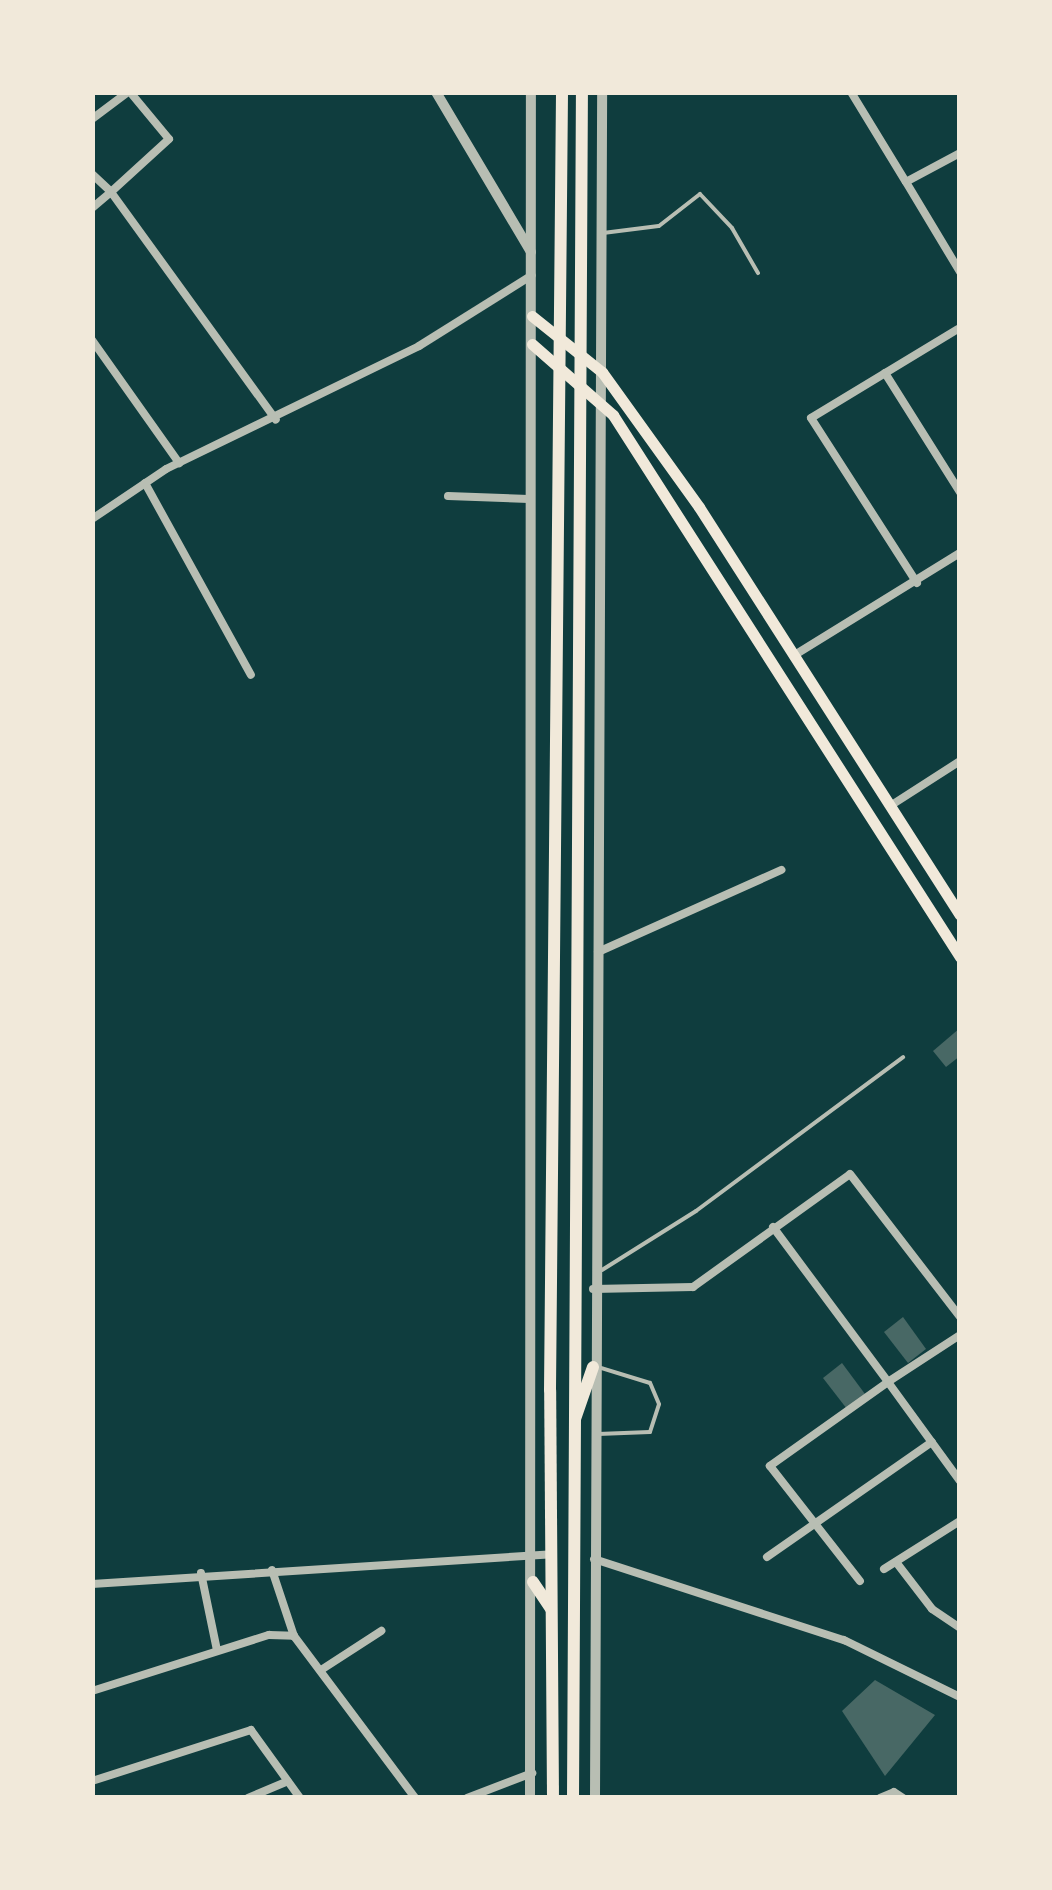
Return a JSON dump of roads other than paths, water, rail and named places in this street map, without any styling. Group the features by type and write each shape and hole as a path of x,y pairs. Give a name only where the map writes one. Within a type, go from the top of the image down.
{"highway":[{"path":"553,1798 550,1390 562,92"},
{"path":"573,1798 570,1387 582,92"},
{"path":"571,1431 593,1367"},
{"path":"533,1582 553,1612"}],"main road":[{"path":"532,316 602,372 699,507 960,915"},
{"path":"532,344 602,403 960,957"}],"street":[{"path":"92,120 129,92 169,139 92,208"},
{"path":"436,92 531,253"},
{"path":"530,92 530,1798"},
{"path":"595,1798 593,1274 602,92"},
{"path":"852,92 960,272"},
{"path":"906,182 960,152"},
{"path":"92,174 111,192 276,420"},
{"path":"92,519 179,463 276,420 419,346 532,276"},
{"path":"917,583 810,418 959,329"},
{"path":"92,340 179,463"},
{"path":"885,373 960,492"},
{"path":"145,482 252,675"},
{"path":"448,496 529,499"},
{"path":"793,656 960,553"},
{"path":"890,806 960,762"},
{"path":"598,952 781,870"},
{"path":"593,1289 693,1287 842,1174 859,1178 960,1318"},
{"path":"773,1227 960,1480"},
{"path":"860,1581 770,1466 960,1335"},
{"path":"767,1557 932,1442"},
{"path":"884,1570 960,1521"},
{"path":"92,1584 201,1573 552,1554"},
{"path":"594,1560 844,1640 960,1698"},
{"path":"896,1562 932,1610 960,1628"},
{"path":"272,1570 294,1636 415,1798"},
{"path":"201,1573 217,1650"},
{"path":"321,1670 382,1631"},
{"path":"92,1691 269,1635 294,1636"},
{"path":"93,1780 250,1730 300,1798"},
{"path":"467,1798 532,1773"},
{"path":"248,1798 288,1781"},
{"path":"880,1798 894,1792 903,1798"}],"lane":[{"path":"603,233 658,226 700,194 732,228 758,273"},
{"path":"593,1274 696,1211 902,1056"},
{"path":"593,1367 650,1383 659,1404 650,1432 593,1434"}]}
